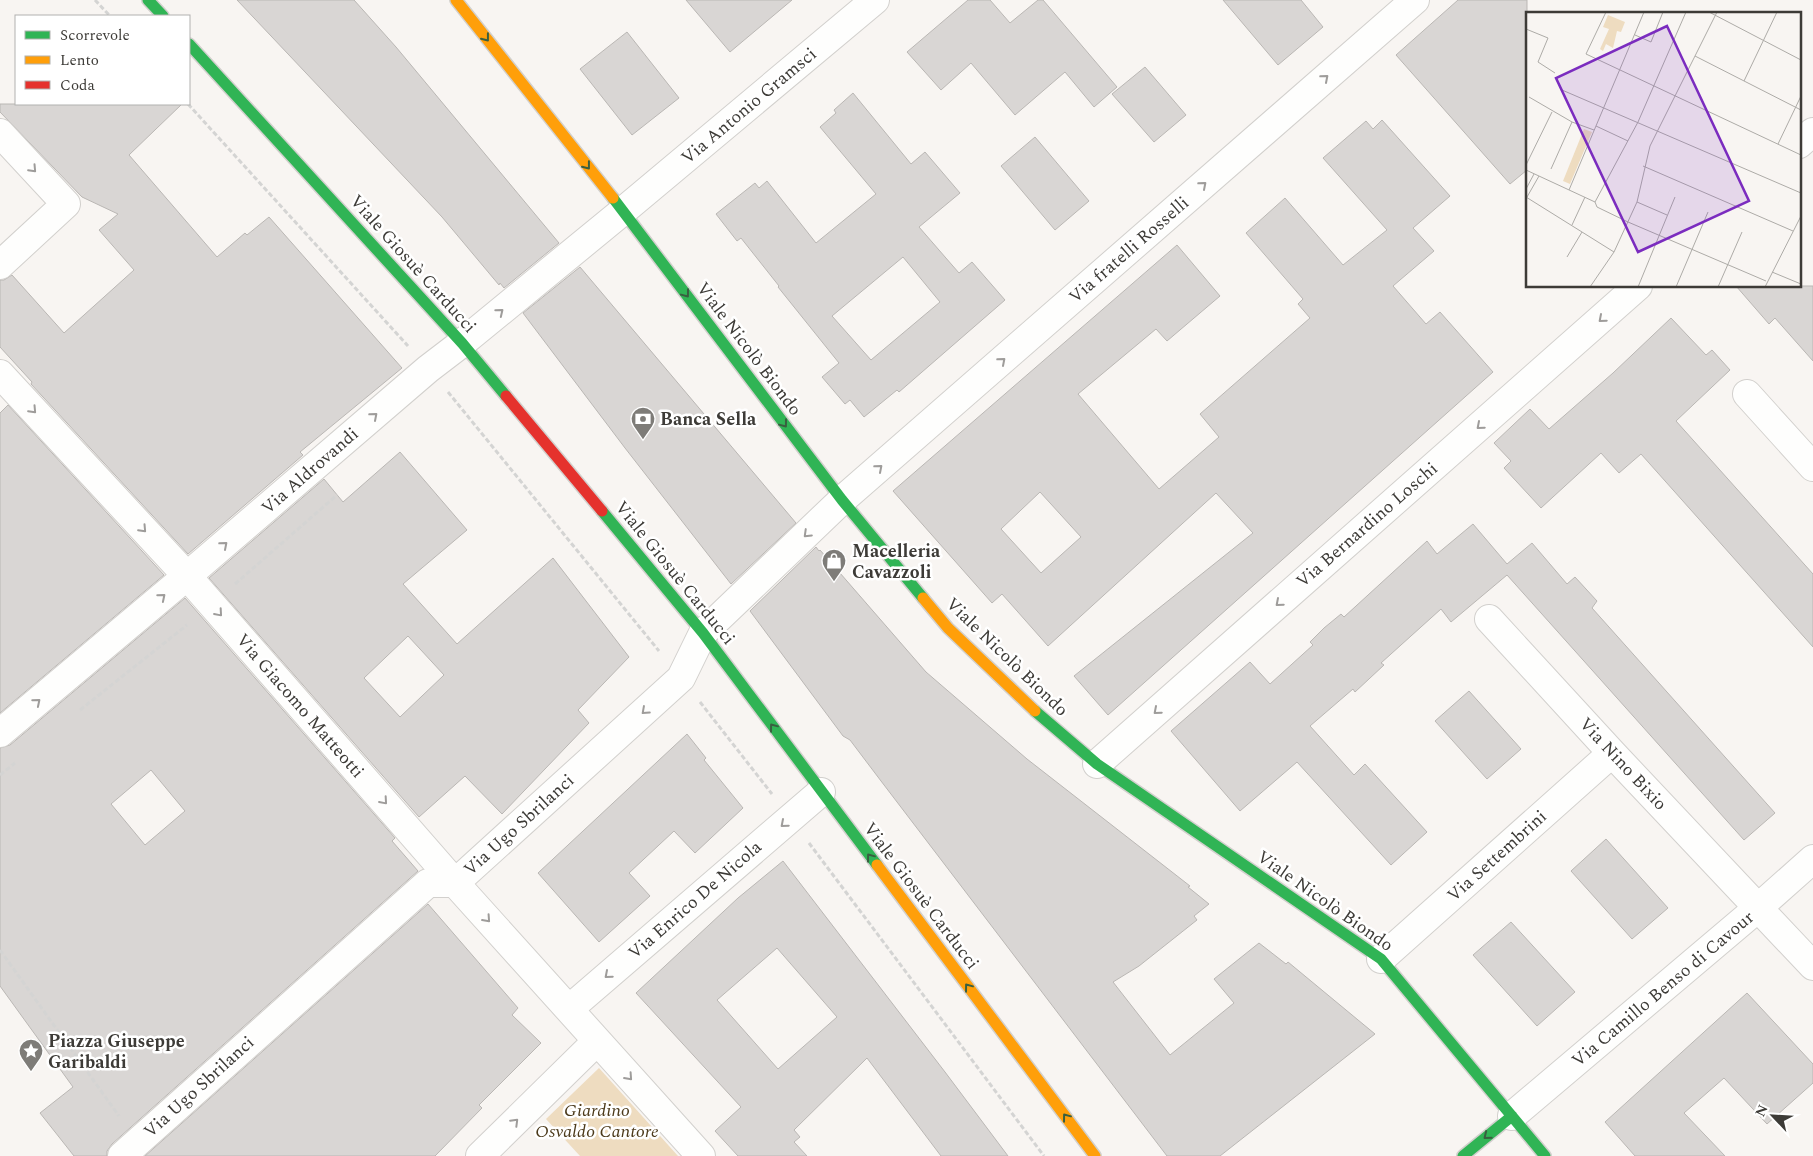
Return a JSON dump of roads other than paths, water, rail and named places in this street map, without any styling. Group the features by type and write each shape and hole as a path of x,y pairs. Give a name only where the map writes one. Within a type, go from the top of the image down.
{"main road":[{"path":"148,0 162,15"},
{"name":"Viale Nicolò Biondo","path":"456,0 623,211 842,500 948,628 1018,696 1097,764 1381,959 1545,1156"},
{"name":"Viale Giosuè Carducci","path":"190,45 462,343 703,633 1095,1156"},
{"path":"1463,1156 1512,1116"}],"street":[{"name":"Via Antonio Gramsci","path":"623,211 875,0"},
{"name":"Via fratelli Rosselli","path":"842,500 1415,0"},
{"path":"1800,143 1813,132"},
{"path":"0,134 66,204 0,265"},
{"name":"Via Aldrovandi","path":"0,733 187,576 428,369 623,211"},
{"name":"Via Bernardino Loschi","path":"1097,764 1636,288"},
{"name":"Via Giacomo Matteotti","path":"0,374 187,576 455,883 701,1156"},
{"path":"1747,394 1813,467"},
{"name":"Via Ugo Sbrilanci","path":"128,1151 428,883 455,883 681,678 703,633 842,500"},
{"name":"Via Nino Bixio","path":"1489,620 1813,966"},
{"name":"Via Settembrini","path":"1381,959 1612,753"},
{"name":"Via Enrico De Nicola","path":"569,1009 821,792"},
{"name":"Via Camillo Benso di Cavour","path":"1512,1116 1813,859"},
{"path":"480,1156 597,1041"}],"place":[{"name":"Banca Sella","path":"643,440"},
{"name":"Macelleria Cavazzoli","path":"834,582"},
{"name":"Piazza Giuseppe Garibaldi","path":"31,1072"}],"park label":[{"name":"Giardino Osvaldo Cantore","path":"597,1120"}]}
